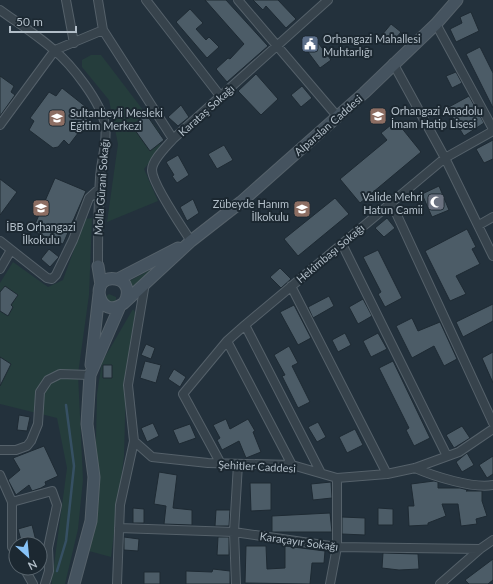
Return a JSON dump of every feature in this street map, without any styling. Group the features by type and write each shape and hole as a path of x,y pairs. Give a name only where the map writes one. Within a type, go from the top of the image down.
{"street":[{"path":"66,0 74,43"},
{"path":"98,0 103,30 173,139"},
{"path":"146,0 221,97"},
{"path":"238,0 278,45 337,116"},
{"name":"Alparslan Caddesi","path":"191,241 241,202 364,93 393,63 436,24 458,0"},
{"name":"Karataş Sokağı","path":"191,241 173,214 152,172 153,166 173,139 278,45 324,1"},
{"name":"Molla Gürani Sokağı","path":"0,10 55,50 83,83 98,105 105,124 106,143 99,190 97,217 98,266"},
{"path":"436,24 493,130"},
{"path":"0,125 55,50 103,30"},
{"path":"393,63 445,158 493,256"},
{"name":"Hekimbaşı Sokağı","path":"221,464 183,394 227,341 245,325 445,158 493,130"},
{"path":"0,241 47,278 52,279 56,275 73,240 89,198 99,190"},
{"path":"392,202 493,423"},
{"path":"479,225 493,217"},
{"path":"74,584 91,522 94,477 87,424 90,375 100,290 104,281 116,278 191,241"},
{"path":"98,266 100,290 103,303 106,306 111,307 122,304 191,241"},
{"path":"342,244 447,456"},
{"path":"0,269 11,250"},
{"path":"90,375 122,304 127,299 128,289 122,281 98,266"},
{"path":"117,584 120,505 134,441 128,386 145,283"},
{"path":"291,286 387,474"},
{"path":"245,325 321,473"},
{"path":"227,341 292,466"},
{"path":"0,450 16,450 27,446 31,441 38,424 40,392 48,380 60,374 90,375"},
{"name":"Şehitler Caddesi","path":"134,441 152,457 221,464 292,466 337,478 387,474 415,468 459,452 493,429"},
{"path":"236,584 234,532 238,464"},
{"path":"415,468 432,476 461,482 493,485"},
{"path":"0,475 12,502 12,536"},
{"path":"330,584 337,547 337,478"},
{"path":"12,502 52,491 57,505 48,548 49,571 45,584"},
{"name":"Karaçayır Sokağı","path":"119,528 234,532 337,547 480,549"},
{"path":"440,584 480,549 493,540"}],"green space":[{"path":"91,55 101,55 159,131 160,138 158,152 144,169 158,201 107,222 118,144 109,100 82,67 82,60"},
{"path":"92,218 89,295 78,374 83,480 78,529 65,584 52,584 50,571 54,565 67,468 57,418 0,404 0,283 13,262 48,287 63,280 85,219"},
{"path":"179,254 134,295 126,283"},
{"path":"109,294 116,297 116,304 114,306 104,298"},
{"path":"133,309 137,315 126,381 124,456 111,557 89,551 95,484 97,394 102,362"}],"building":[{"path":"205,0 226,0 268,46 227,82 216,69 228,58 230,59 244,44"},
{"path":"253,0 278,0 296,19 286,28 266,6 263,10"},
{"path":"190,9 203,23 196,29 206,40 209,37 219,47 207,58 176,22"},
{"path":"471,12 479,31 456,42 450,29 462,23 460,17"},
{"path":"391,24 401,32 392,43 382,35"},
{"path":"316,40 331,60 320,68 305,48"},
{"path":"480,47 493,73 493,108 466,54"},
{"path":"456,72 462,83 452,88 446,76"},
{"path":"256,74 278,99 261,115 238,91"},
{"path":"0,76 14,86 11,92 15,95 0,116"},
{"path":"302,86 312,98 301,107 291,95"},
{"path":"62,88 86,107 82,114 88,120 69,145 64,140 58,147 53,148 29,130 34,121 30,118 49,92 56,96"},
{"path":"469,96 484,123 464,136 447,108"},
{"path":"181,105 189,117 178,126 168,117"},
{"path":"146,114 164,140 150,151 132,126"},
{"path":"396,121 421,152 360,203 340,179 387,140 381,133"},
{"path":"493,140 493,159 484,163 476,149"},
{"path":"224,145 233,160 217,169 208,154"},
{"path":"178,155 189,175 177,183 166,162"},
{"path":"55,178 86,191 63,244 32,231"},
{"path":"0,179 17,192 0,215"},
{"name":"Valide Mehri Hatun Camii","path":"439,186 449,210 432,217 422,194"},
{"path":"335,198 349,214 298,256 284,239"},
{"path":"193,199 199,213 187,221 180,207"},
{"path":"387,218 395,228 384,237 375,228"},
{"path":"467,229 476,247 472,249 480,264 456,276 466,294 450,301 425,251"},
{"path":"49,249 59,257 50,267 41,259"},
{"path":"378,250 402,298 385,307 378,294 381,292 363,257"},
{"path":"280,268 291,279 281,288 270,277"},
{"path":"5,286 18,295 11,305 13,307 8,316 0,311 0,292"},
{"path":"329,296 334,306 313,318 308,307"},
{"path":"363,299 372,316 358,324 349,307"},
{"path":"493,304 493,321 463,337 456,322"},
{"path":"294,305 311,338 298,345 280,312"},
{"path":"412,318 418,331 440,322 457,359 444,366 434,346 412,358 396,326"},
{"path":"345,333 351,345 338,352 332,340"},
{"path":"378,333 387,349 371,357 363,341"},
{"path":"146,344 155,348 151,359 141,355"},
{"path":"289,346 298,363 292,366 310,402 298,408 282,376 285,375 274,355"},
{"path":"493,352 493,383 482,358"},
{"path":"0,357 11,364 0,386"},
{"path":"145,361 161,365 156,383 140,378"},
{"path":"393,361 430,438 414,446 406,430 409,428 379,368"},
{"path":"103,365 112,365 112,378 103,378"},
{"path":"174,369 186,377 180,387 168,379"},
{"path":"19,415 30,417 27,431 17,430"},
{"path":"226,419 230,429 248,419 255,431 253,432 261,452 246,458 239,441 222,450 217,440 220,438 213,425"},
{"path":"318,422 326,437 317,442 308,427"},
{"path":"153,423 159,436 147,442 141,428"},
{"path":"190,424 196,438 179,444 173,430"},
{"path":"462,426 470,438 454,448 446,435"},
{"path":"355,429 363,445 347,453 339,437"},
{"path":"44,446 58,476 45,482 46,485 41,488 32,491 29,485 16,495 8,480 20,470 13,458"},
{"path":"467,453 474,465 462,472 456,462"},
{"path":"493,456 493,474 487,478 479,465"},
{"path":"159,472 177,475 173,508 192,510 192,525 164,524 166,506 154,504"},
{"path":"434,481 438,482 438,488 460,488 468,490 466,491 482,491 482,501 487,516 476,519 477,524 461,526 458,504 442,504 446,516 428,523 428,525 409,526 408,506 414,506 411,484"},
{"path":"331,482 332,498 313,500 311,484"},
{"path":"250,483 271,483 271,510 251,511"},
{"path":"133,508 144,509 144,523 133,523"},
{"path":"378,508 393,509 393,525 378,525"},
{"path":"216,510 230,510 229,526 215,526"},
{"path":"330,513 332,532 272,532 272,516"},
{"path":"342,517 365,518 365,535 342,534"},
{"path":"32,525 35,536 20,536 18,529"},
{"path":"124,537 139,539 138,551 124,550"},
{"path":"218,537 229,537 229,555 217,555"},
{"path":"246,546 266,546 267,569 285,568 285,546 325,551 324,563 312,563 310,584 245,583"},
{"path":"383,553 418,554 419,569 399,570 382,568"},
{"path":"493,559 493,580 488,584 469,584 465,580"},
{"path":"213,569 230,571 230,584 186,584 186,571 212,572"},
{"path":"144,572 160,572 160,584 144,584"}],"waterway":[{"path":"57,571 66,541 74,466 66,405"}],"place":[{"name":"Orhangazi Mahallesi Muhtarlığı","path":"310,44"},
{"name":"Orhangazi Anadolu İmam Hatip Lisesi","path":"378,116"},
{"name":"Sultanbeyli Mesleki Eğitim Merkezi","path":"57,118"},
{"name":"Valide Mehri Hatun Camii","path":"436,202"},
{"name":"İBB Orhangazi İlkokulu","path":"41,208"},
{"name":"Zübeyde Hanım İlkokulu","path":"302,209"}]}
